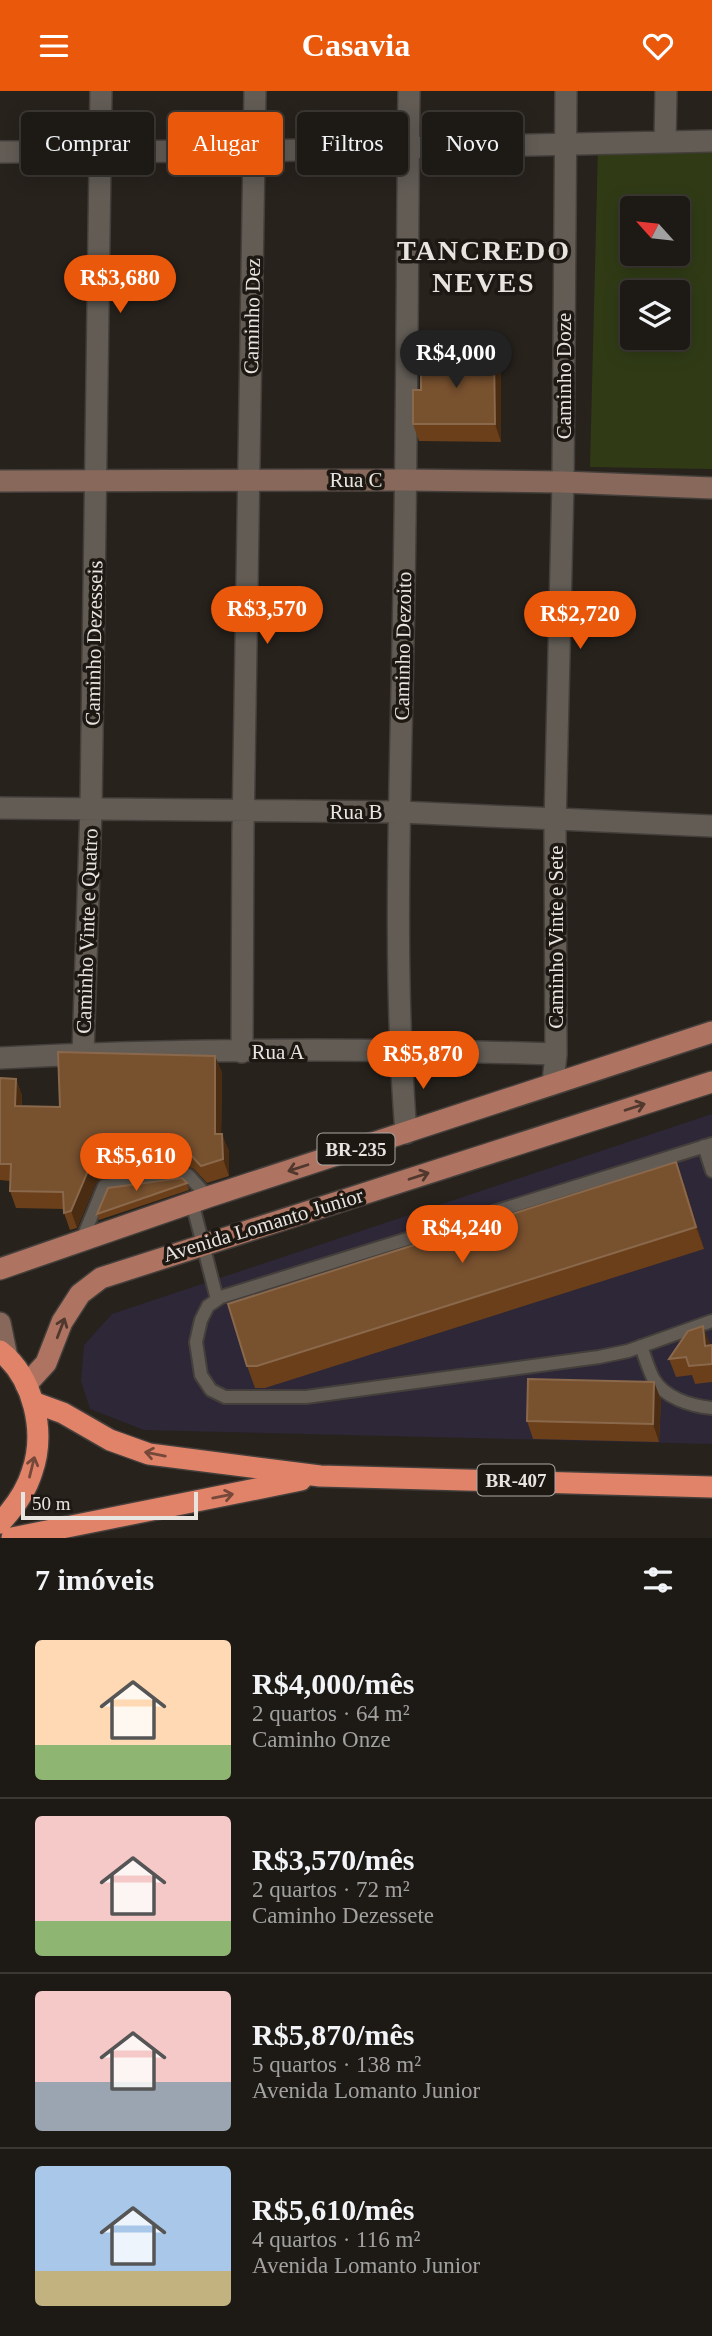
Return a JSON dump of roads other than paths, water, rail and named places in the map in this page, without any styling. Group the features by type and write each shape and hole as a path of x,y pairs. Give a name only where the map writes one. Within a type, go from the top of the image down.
{"highway":[{"path":"0,1523 18,1503 33,1471 38,1437 30,1393 4,1354"},
{"path":"30,1393 110,1440 149,1454 320,1476"},
{"path":"12,1538 320,1476"},
{"name":"BR-407","path":"320,1476 712,1487"}],"main road":[{"name":"Avenida Lomanto Junior","path":"0,1269 200,1199 712,1032"},
{"name":"Avenida Lomanto Junior","path":"30,1393 46,1363 62,1322 80,1294 101,1278 712,1082"}],"street":[{"name":"Caminho Dezesseis","path":"101,91 101,112"},
{"name":"Caminho Dez","path":"255,91 255,112"},
{"name":"Caminho Dezoito","path":"408,147 409,91"},
{"name":"Caminho Doze","path":"556,819 563,482 566,91"},
{"path":"665,142 666,91"},
{"path":"408,147 712,141"},
{"path":"0,152 21,152"},
{"name":"Caminho Dezesseis","path":"92,807 101,175"},
{"name":"Caminho Dez","path":"242,1052 254,175"},
{"name":"Caminho Dezoito","path":"405,1133 400,1051 398,888 406,480 408,175"},
{"name":"Rua C","path":"0,481 406,480 563,482 712,488"},
{"name":"Caminho Vinte e Quatro","path":"83,1054 92,807"},
{"name":"Rua B","path":"0,808 400,812 712,826"},
{"name":"Caminho Vinte e Sete","path":"553,1083 556,1054 556,819"},
{"name":"Rua A","path":"0,1058 242,1052 556,1054"},
{"path":"0,1324 4,1354"}],"lane":[{"path":"712,1171 708,1145 218,1299 208,1306 204,1313 196,1342 201,1374 211,1390 225,1397 306,1397 599,1357 712,1321"},
{"path":"80,1243 104,1186 188,1175 200,1199 204,1244 218,1299"},
{"path":"640,1346 654,1381 662,1388 684,1403 712,1408"}],"district":[{"name":"TANCREDO NEVES","path":"484,266"}]}
